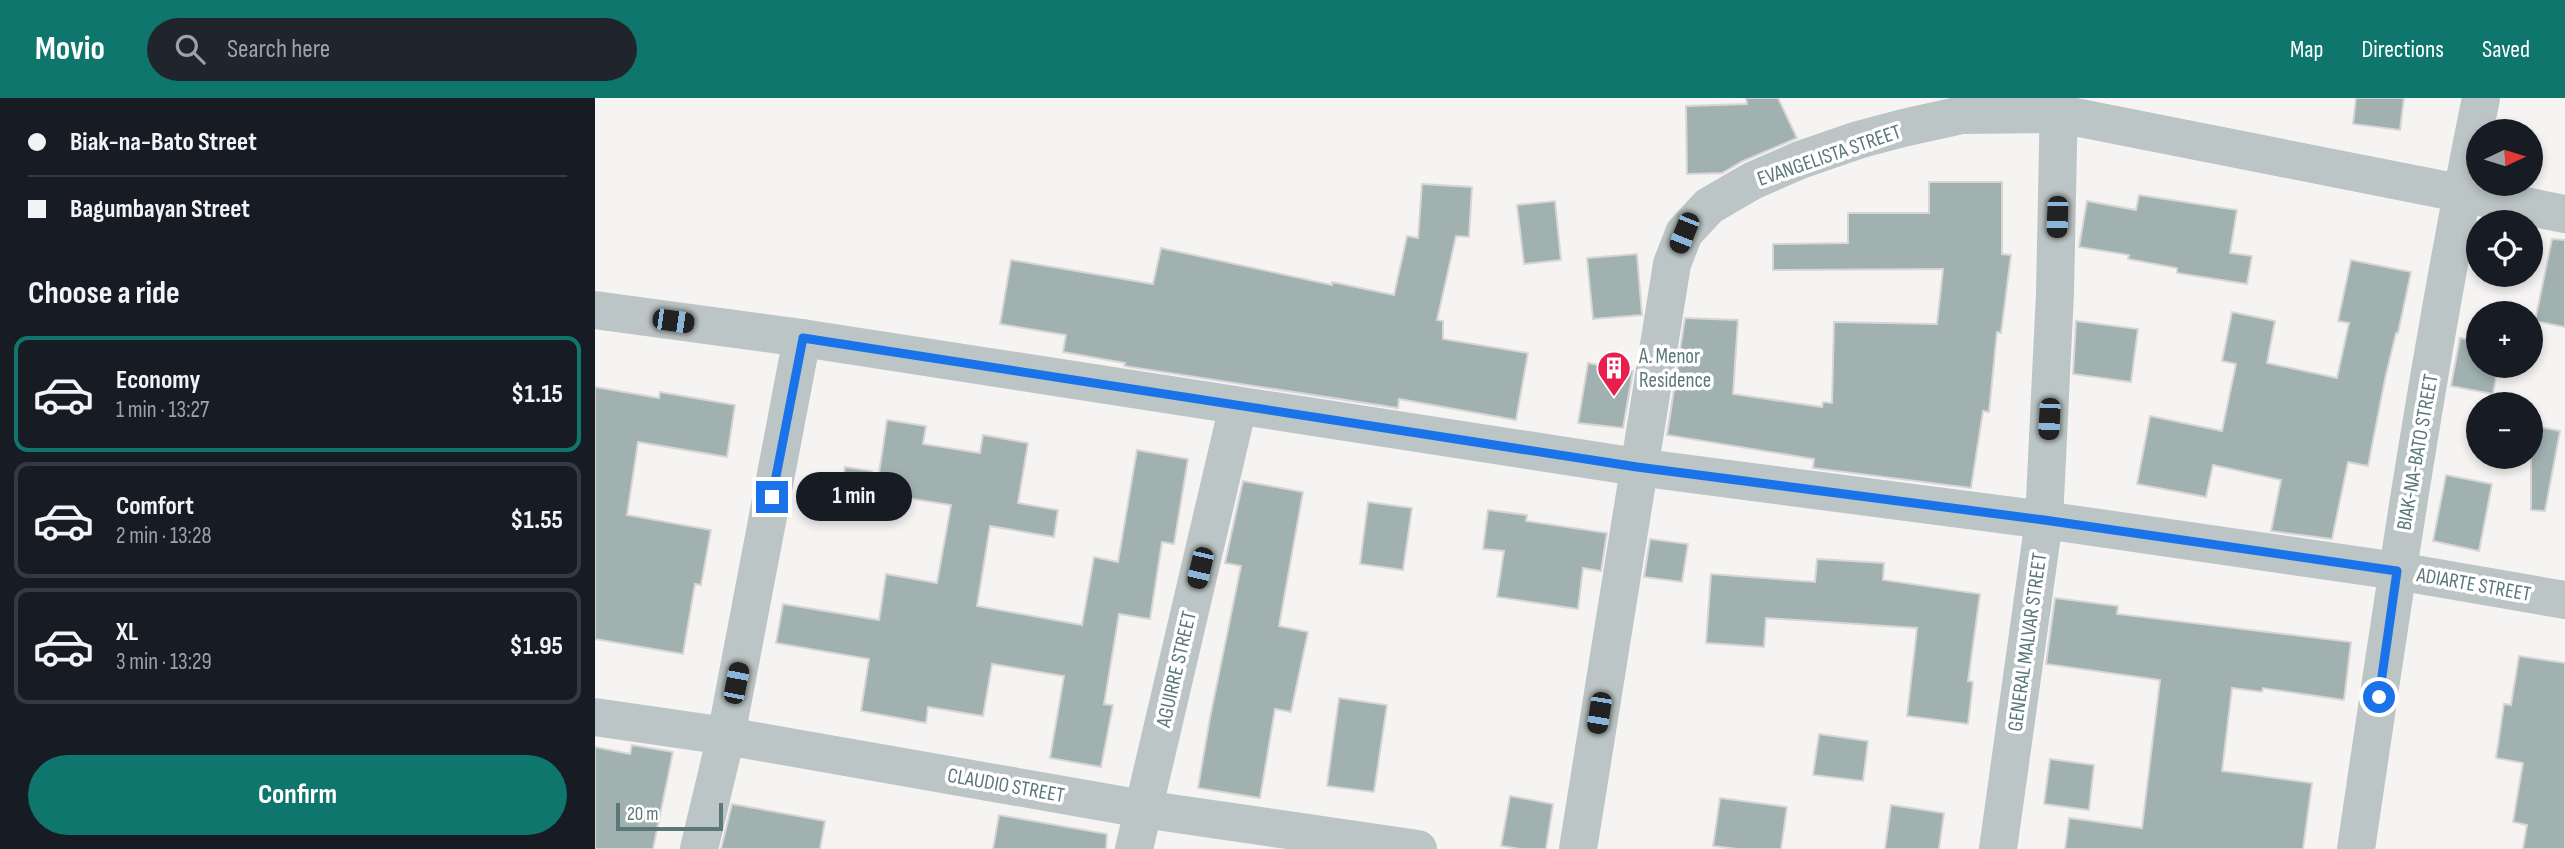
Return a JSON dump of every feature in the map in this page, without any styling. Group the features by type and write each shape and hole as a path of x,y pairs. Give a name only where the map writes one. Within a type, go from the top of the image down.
{"street":[{"name":"BIAK-NA-BATO STREET","path":"2356,849 2397,571 2461,194 2481,98"},
{"name":"EVANGELISTA STREET","path":"1578,849 1637,467 1672,264 1684,233 1709,206 1752,181 1800,160 1902,128 1962,115 2060,106 2461,194 2565,214"},
{"name":"GENERAL MALVAR STREET","path":"1998,849 2044,520 2056,293 2060,106"},
{"name":"ADIARTE STREET","path":"595,310 803,338 1637,467 2044,520 2397,571 2565,600"},
{"path":"699,849 726,736 803,338"},
{"name":"AGUIRRE STREET","path":"1133,849 1238,406"},
{"name":"CLAUDIO STREET","path":"595,717 726,736 1143,809 1418,849"}],"building":[{"path":"1746,98 1778,98 1797,138 1722,173 1687,174 1686,106 1747,104"},
{"path":"2356,98 2404,98 2400,130 2353,124"},
{"path":"1929,182 2002,182 2002,254 2011,255 2001,333 1997,332 1989,412 1983,411 1971,488 1813,468 1814,459 1667,435 1685,318 1738,320 1733,394 1822,407 1823,402 1832,403 1834,322 1937,324 1943,269 1773,270 1773,244 1848,243 1848,213 1929,213"},
{"path":"1422,184 1472,187 1469,237 1456,236 1437,320 1443,321 1443,339 1528,353 1516,420 1399,399 1398,408 1124,366 1125,363 1063,352 1066,335 1000,324 1011,260 1153,284 1161,248 1332,285 1332,282 1394,295 1407,236 1418,238"},
{"path":"2139,195 2237,210 2230,253 2252,256 2247,284 2177,273 2177,268 2128,259 2129,255 2079,247 2087,201 2136,210"},
{"path":"1555,201 1561,260 1524,264 1517,205"},
{"path":"2552,239 2565,240 2565,327 2543,323 2543,301 2539,301"},
{"path":"1637,254 1642,315 1593,319 1587,258"},
{"path":"2351,260 2411,272 2385,379 2368,466 2348,462 2332,539 2271,531 2281,480 2213,465 2206,497 2137,484 2150,416 2222,431 2236,364 2222,361 2232,312 2275,321 2267,363 2337,378 2349,323 2338,321"},
{"path":"2076,321 2138,329 2131,382 2073,374"},
{"path":"2460,338 2466,339 2466,378 2496,378 2493,392 2451,386"},
{"name":"A. Menor Residence","path":"1588,363 1633,371 1623,428 1578,423"},
{"path":"595,387 659,398 660,392 735,405 727,457 638,442 627,515 711,530 701,585 695,584 683,654 595,639"},
{"path":"887,420 926,426 923,444 980,453 983,435 1028,443 1018,503 1058,510 1054,537 990,526 977,606 1082,625 1094,557 1118,562 1137,450 1188,459 1174,544 1162,542 1150,619 1119,614 1104,704 1113,705 1101,767 1050,758 1064,676 992,664 983,716 928,707 926,723 861,711 869,659 776,643 783,604 879,620 886,574 937,583 951,505 876,493"},
{"path":"2543,427 2560,431 2545,511 2531,510 2531,469 2543,469"},
{"path":"845,467 872,471 866,509 839,504"},
{"path":"2446,475 2492,484 2479,551 2433,541"},
{"path":"1243,481 1303,492 1279,626 1308,632 1291,712 1275,709 1260,798 1198,788 1241,566 1225,563"},
{"path":"1368,502 1412,508 1403,570 1360,564"},
{"path":"1488,510 1527,515 1526,521 1607,533 1601,571 1583,568 1578,609 1497,597 1504,551 1483,549"},
{"path":"1650,539 1688,544 1682,582 1644,577"},
{"path":"1817,559 1884,563 1883,580 1980,594 1968,681 1973,682 1968,724 1907,716 1917,628 1766,618 1764,647 1706,643 1711,574 1815,582"},
{"path":"2055,598 2118,606 2117,614 2351,642 2344,700 2263,688 2262,692 2232,688 2222,771 2312,783 2303,849 2065,849 2069,818 2142,828 2160,680 2046,664"},
{"path":"2519,656 2565,663 2565,849 2523,849 2527,825 2513,822 2523,763 2496,758 2504,704 2511,705"},
{"path":"1339,698 1387,705 1374,792 1327,786"},
{"path":"1819,734 1868,741 1863,781 1813,775"},
{"path":"632,745 673,752 653,849 595,849 595,747 630,754"},
{"path":"2050,759 2094,765 2089,810 2044,804"},
{"path":"1510,796 1553,804 1546,849 1501,846"},
{"path":"1720,798 1787,807 1781,849 1713,846"},
{"path":"732,804 825,821 820,849 721,849"},
{"path":"1891,805 1944,813 1939,849 1885,849"},
{"path":"999,815 1107,834 1106,849 993,849"}],"place":[{"name":"A. Menor Residence","path":"1614,398"}],"route":[{"path":"772,497 803,338 1637,467 2044,520 2397,571 2379,697"}]}
